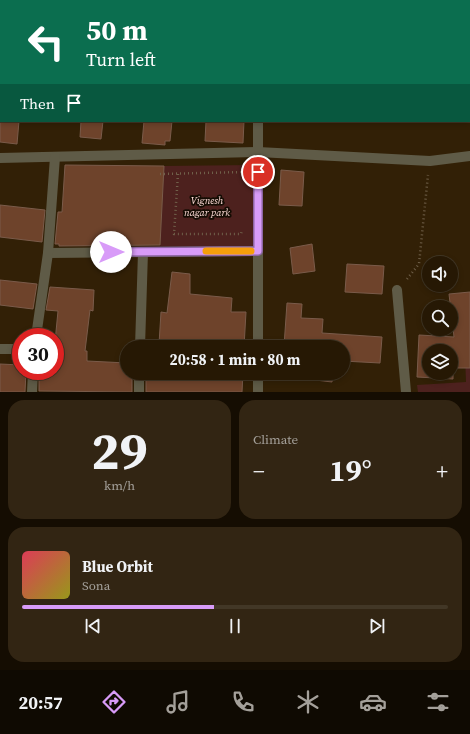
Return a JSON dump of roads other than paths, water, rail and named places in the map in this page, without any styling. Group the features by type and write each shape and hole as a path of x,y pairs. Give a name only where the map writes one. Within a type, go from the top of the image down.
{"street":[{"path":"258,122 258,340"},
{"path":"0,158 258,152 430,161 470,156"},
{"path":"37,328 48,253 55,157"},
{"path":"48,253 258,251"},
{"path":"140,340 143,252"},
{"path":"397,290 406,392"},
{"path":"0,349 12,349"},
{"path":"32,392 33,380"},
{"path":"139,380 139,392"},
{"path":"258,380 258,392"}],"park label":[{"name":"Vignesh nagar park","path":"207,206"}]}
